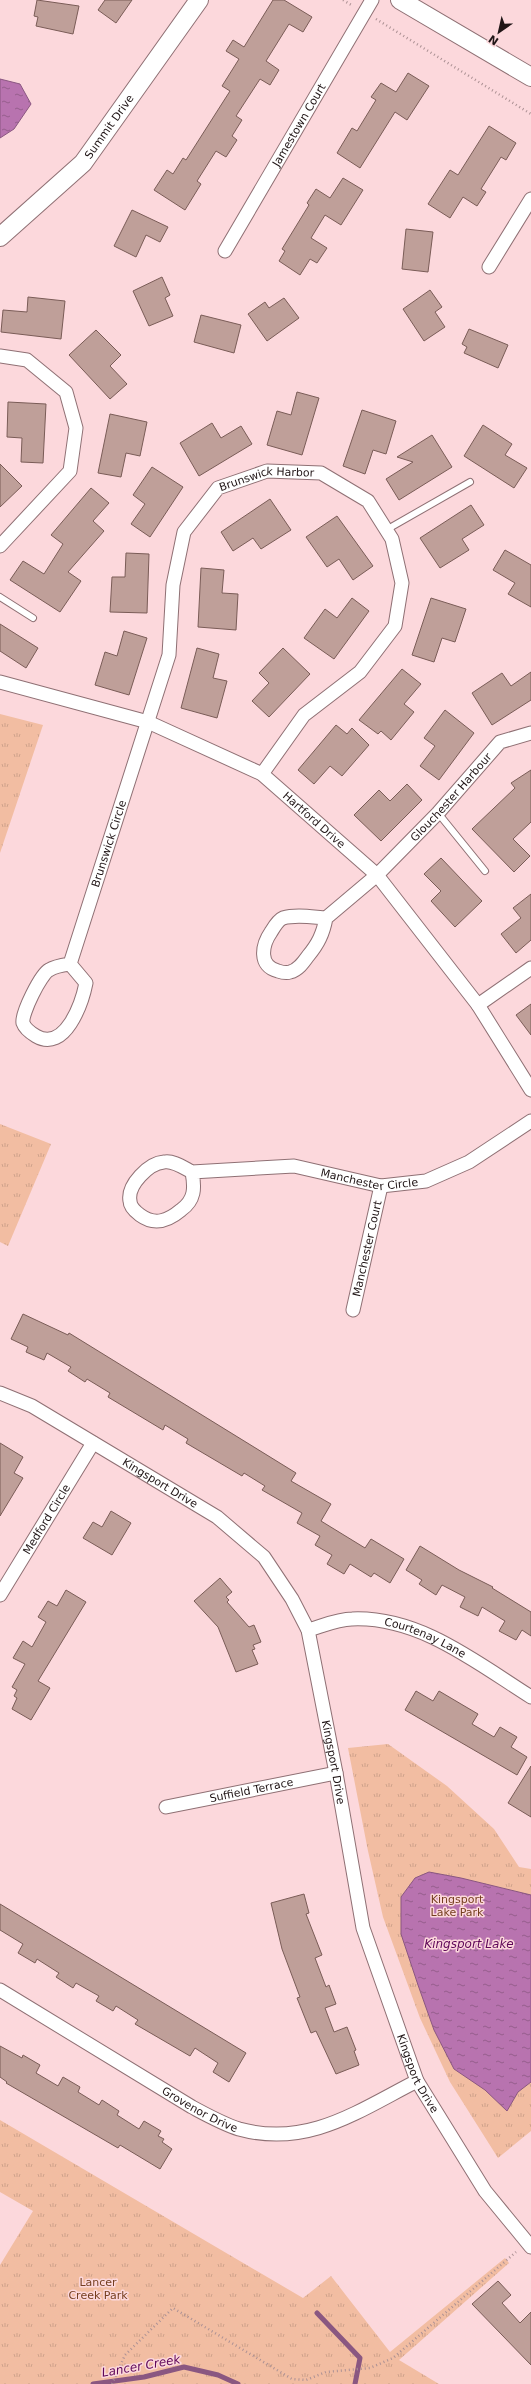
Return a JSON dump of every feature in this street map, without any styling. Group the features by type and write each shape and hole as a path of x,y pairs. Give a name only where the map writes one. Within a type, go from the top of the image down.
{"street":[{"name":"Summit Drive","path":"0,237 83,163 199,0"},
{"name":"Jamestown Court","path":"225,251 372,0"},
{"path":"400,0 531,77"},
{"path":"489,267 531,200"},
{"path":"0,356 27,360 66,392 76,428 70,470 0,546"},
{"name":"Brunswick Harbor","path":"148,722 169,655 173,585 184,532 218,488 267,471 321,473 368,501 392,539 402,582 395,626 360,672 304,715 262,774"},
{"name":"Hartford Drive","path":"0,682 148,722 262,774 377,875 478,1006 531,1090"},
{"name":"Brunswick Circle","path":"70,964 148,722"},
{"name":"Glouchester Harbour","path":"326,918 377,875 438,814 500,742 531,733"},
{"path":"294,916 326,918 324,933 318,944 299,967 289,973 276,971 268,966 263,957 263,947 270,933 281,919 294,916"},
{"path":"70,964 86,983 84,994 67,1029 60,1036 50,1040 42,1039 28,1030 23,1023 24,1015 42,976 49,970 70,964"},
{"path":"478,1006 531,968"},
{"name":"Manchester Circle","path":"192,1172 195,1186 192,1199 172,1218 158,1222 146,1219 135,1211 130,1200 132,1189 140,1176 153,1165 165,1161 179,1165 192,1172 294,1166 381,1186 426,1181 469,1162 531,1121"},
{"name":"Manchester Court","path":"352,1310 381,1186"},
{"name":"Kingsport Drive","path":"0,1393 32,1406 217,1517 243,1537 264,1557 292,1599 308,1630 336,1773 363,1928 417,2081 485,2191 531,2247"},
{"name":"Medford Circle","path":"0,1595 93,1443"},
{"name":"Courtenay Lane","path":"308,1630 351,1619 377,1620 406,1626 448,1645 531,1697"},
{"name":"Suffield Terrace","path":"166,1807 336,1773"},
{"name":"Grovenor Drive","path":"0,1990 192,2107 221,2122 256,2132 275,2135 303,2133 330,2125 417,2081"}],"lane":[{"path":"386,530 470,482"},
{"path":"0,597 33,618"},
{"path":"438,814 485,871"}],"path":[{"path":"343,0 531,114"},
{"path":"112,2384 116,2372 125,2355 173,2308 292,2379 306,2380 326,2372 370,2368 394,2358 518,2251"}],"green space":[{"path":"0,714 43,725 0,853"},
{"path":"0,1124 51,1144 8,1246 0,1242"},
{"name":"Kingsport Lake Park","path":"388,1744 447,1786 494,1829 519,1867 531,1869 531,2131 498,2158 450,2082 420,2018 383,1917 368,1851 348,1748"},
{"name":"Lancer Creek Park","path":"0,2120 303,2298 331,2276 390,2352 505,2258 509,2263 399,2360 439,2384 0,2384 0,2265 33,2211 0,2192"}],"water":[{"path":"0,79 20,84 31,104 14,129 0,138"},
{"name":"Kingsport Lake","path":"429,1872 531,1895 531,2082 518,2092 507,2111 485,2090 454,2069 434,2030 401,1934 401,1897 415,1878"}],"building":[{"path":"37,0 79,6 73,34 36,26 38,17 34,16"},
{"path":"105,0 132,0 116,23 98,10"},
{"path":"273,0 284,0 312,17 303,32 289,24 266,61 279,70 270,85 260,79 236,116 242,120 232,136 237,140 226,157 216,151 197,181 201,184 185,210 154,190 167,170 173,174 183,158 186,160 230,91 222,86 239,59 226,51 233,40 244,47"},
{"path":"408,73 429,86 407,120 395,112 360,168 337,153 352,128 357,131 376,100 371,97 381,83 396,92"},
{"path":"489,126 516,143 506,160 501,157 481,189 486,192 477,206 463,197 450,218 428,204 450,170 458,175"},
{"path":"343,178 363,190 341,225 325,215 311,238 327,248 317,263 310,259 300,275 279,261 285,251 282,249 309,205 307,203 316,189 330,198"},
{"path":"132,210 168,227 160,242 146,235 136,257 114,246"},
{"path":"406,229 433,232 428,272 402,269"},
{"path":"162,277 170,295 165,298 173,316 149,326 133,291"},
{"path":"430,290 442,307 435,312 445,327 424,341 403,309"},
{"path":"28,297 65,301 61,339 1,332 3,310 27,312"},
{"path":"284,298 299,318 267,341 248,314 265,302 269,308"},
{"path":"201,315 241,325 234,353 194,342"},
{"path":"469,329 508,345 498,368 464,353 467,347 462,344"},
{"path":"96,330 121,355 110,366 127,384 110,399 69,355"},
{"path":"297,392 319,398 302,455 267,445 277,411 291,415"},
{"path":"8,402 46,404 43,463 21,462 22,438 7,437"},
{"path":"362,410 396,421 386,454 373,450 365,474 343,466"},
{"path":"110,414 147,422 140,456 126,453 121,477 98,473"},
{"path":"212,423 221,438 241,426 252,444 199,476 180,443"},
{"path":"483,425 512,444 505,455 527,468 514,488 464,456"},
{"path":"432,435 452,467 399,500 386,479 413,462 397,457"},
{"path":"0,464 22,486 0,507"},
{"path":"152,467 183,487 150,537 131,524 145,504 133,495"},
{"path":"91,488 109,503 93,521 104,531 68,572 81,581 60,612 10,580 23,561 44,574 63,544 51,535"},
{"path":"270,499 291,530 261,549 253,538 233,551 221,532"},
{"path":"471,505 484,525 462,539 469,550 440,568 420,538"},
{"path":"337,516 373,566 353,580 339,559 327,567 306,537"},
{"path":"505,550 531,565 531,607 508,594 515,583 493,570"},
{"path":"126,553 149,554 147,613 110,612 112,577 125,577"},
{"path":"201,568 224,570 222,593 238,594 236,630 198,627"},
{"path":"352,598 369,611 334,659 304,638 325,609 337,618"},
{"path":"431,598 466,609 455,642 442,638 434,662 412,655"},
{"path":"0,624 38,648 26,668 0,651"},
{"path":"124,631 147,638 129,695 95,685 105,652 117,656"},
{"path":"197,648 219,654 213,678 227,681 217,718 181,708"},
{"path":"283,648 310,674 269,717 252,701 269,683 259,673"},
{"path":"402,669 421,684 404,704 414,712 391,740 381,731 378,734 359,720"},
{"path":"531,672 531,700 492,725 472,693 502,673 511,686"},
{"path":"445,710 474,733 439,780 420,766 435,746 424,738"},
{"path":"336,725 347,734 352,728 369,745 342,776 330,766 314,784 298,770"},
{"path":"531,770 531,822 513,839 530,856 514,872 472,829 515,788 511,783"},
{"path":"407,784 422,800 381,841 354,815 379,790 390,801"},
{"path":"441,858 482,901 455,927 431,901 441,891 424,874"},
{"path":"531,894 531,940 516,953 501,934 521,918 513,908"},
{"path":"531,1004 531,1035 516,1015"},
{"path":"23,1314 68,1335 69,1333 296,1473 291,1481 331,1504 321,1521 365,1548 371,1539 404,1559 390,1583 374,1573 371,1577 350,1564 344,1574 327,1564 332,1555 315,1545 320,1536 297,1523 302,1513 262,1490 265,1486 244,1473 242,1476 186,1443 188,1439 165,1425 163,1430 108,1397 110,1393 87,1379 85,1382 68,1371 71,1367 47,1353 44,1360 26,1352 28,1347 11,1339"},
{"path":"0,1443 23,1457 14,1473 23,1478 0,1516"},
{"path":"111,1511 131,1523 112,1555 83,1538 93,1522 102,1527"},
{"path":"420,1546 459,1570 493,1587 492,1588 531,1612 531,1636 522,1630 516,1640 499,1631 505,1621 482,1607 478,1616 460,1607 465,1597 442,1585 436,1595 419,1584 422,1580 406,1570"},
{"path":"220,1578 232,1592 226,1597 229,1600 227,1602 249,1627 254,1625 261,1642 253,1645 255,1649 252,1650 258,1664 236,1672 218,1627 194,1601"},
{"path":"66,1590 86,1602 38,1681 50,1688 31,1720 12,1709 17,1698 14,1696 17,1690 12,1687 25,1664 13,1658 23,1641 32,1647 46,1622 38,1617 48,1601 57,1606"},
{"path":"416,1691 433,1701 439,1691 478,1714 472,1724 494,1737 500,1727 517,1737 511,1747 527,1757 517,1775 405,1710"},
{"path":"531,1766 531,1817 508,1803"},
{"path":"304,1894 309,1913 306,1914 322,1955 315,1958 326,1987 329,1985 336,2004 325,2008 334,2032 347,2027 356,2050 354,2051 359,2065 336,2074 316,2031 311,2033 297,1998 300,1997 282,1949 271,1903"},
{"path":"0,1904 246,2053 229,2082 213,2072 218,2063 195,2048 190,2056 135,2024 138,2020 116,2006 113,2011 96,2001 99,1996 76,1983 73,1988 56,1977 59,1973 37,1959 35,1963 18,1953 23,1944 0,1930"},
{"path":"0,2046 22,2058 23,2055 40,2065 36,2073 58,2086 63,2077 80,2087 78,2092 99,2105 102,2100 119,2111 117,2115 139,2129 144,2121 161,2131 158,2136 164,2139 162,2142 172,2149 160,2169 120,2145 118,2148 6,2083 7,2082 0,2077"},
{"path":"498,2281 511,2295 502,2303 520,2323 531,2312 531,2365 472,2304"}],"waterway":[{"path":"317,2313 360,2358 355,2384"},
{"name":"Lancer Creek","path":"93,2384 144,2377 184,2367 218,2375 238,2384"}]}
